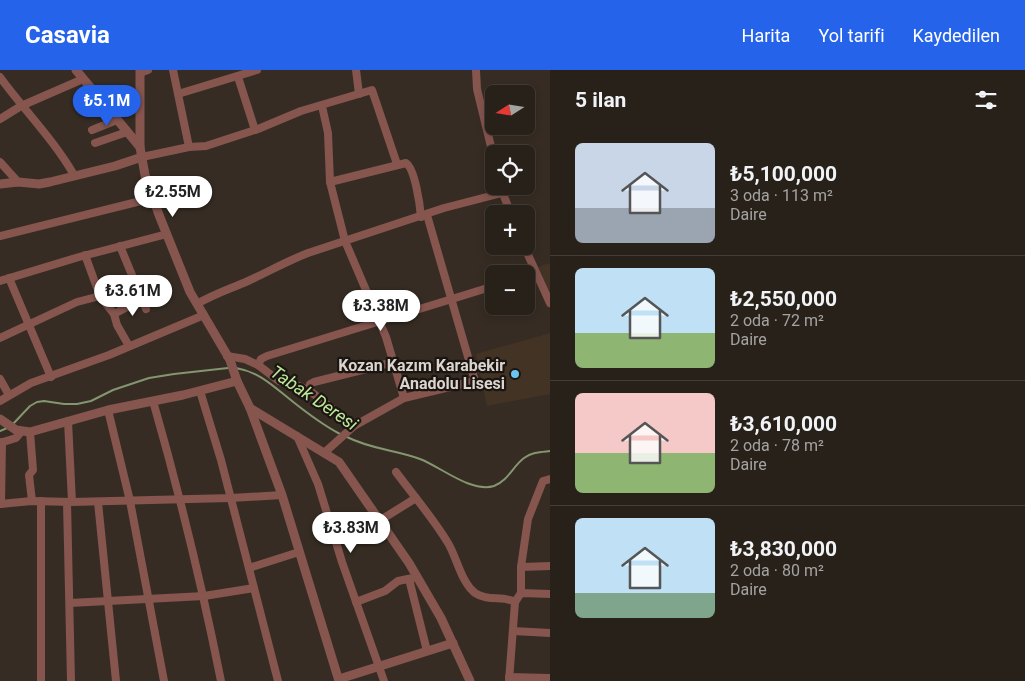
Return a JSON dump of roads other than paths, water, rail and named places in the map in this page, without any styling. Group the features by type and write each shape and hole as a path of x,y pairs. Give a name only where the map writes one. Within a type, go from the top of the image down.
{"street":[{"path":"76,70 140,147"},
{"path":"173,70 189,147"},
{"path":"178,94 257,70"},
{"path":"356,70 359,94"},
{"path":"479,70 477,89 491,145"},
{"path":"143,71 140,147 153,198 190,292 228,358 250,408 282,495 339,680 453,643"},
{"path":"0,77 21,106 63,156 74,175"},
{"path":"238,77 254,130"},
{"path":"0,119 21,106 83,78"},
{"path":"0,184 18,182 39,184 115,166 142,157 189,147 206,146 254,130 301,111 372,90 397,164"},
{"path":"322,106 328,134 330,182 345,242 386,337 404,398"},
{"path":"92,130 117,120"},
{"path":"95,143 127,132"},
{"path":"0,162 18,182"},
{"path":"324,453 354,426 404,398 475,381 410,168 406,163 397,164 330,182"},
{"path":"197,304 215,293 246,282 291,259 485,195"},
{"path":"0,236 153,198"},
{"path":"0,281 85,255 167,234"},
{"path":"120,246 146,309"},
{"path":"85,255 100,296 114,314 117,325 129,346"},
{"path":"528,255 550,303"},
{"path":"9,278 51,376"},
{"path":"258,365 267,356 485,289"},
{"path":"0,338 77,302 100,296"},
{"path":"114,314 142,299"},
{"path":"0,401 31,383 204,315"},
{"path":"228,358 245,359 258,365 278,381 294,384 310,391 354,426"},
{"path":"310,391 310,384 314,382 394,362"},
{"path":"236,378 200,391 108,410 22,431 16,438 1,442 0,504 32,501 98,502 282,495"},
{"path":"0,379 9,395"},
{"path":"200,391 231,498 278,681"},
{"path":"153,401 181,499 204,596 221,681"},
{"path":"250,408 339,462 379,521 453,643 470,681"},
{"path":"108,410 130,501 164,681"},
{"path":"2,421 22,431 33,470 29,475 32,501"},
{"path":"68,421 71,681"},
{"path":"297,436 318,484 384,681"},
{"path":"396,472 448,543 474,592 492,599 506,598 516,602"},
{"path":"550,479 543,481 528,519 521,568 521,593 516,602 509,679 550,678"},
{"path":"379,521 416,498"},
{"path":"41,501 41,681"},
{"path":"98,502 116,681"},
{"path":"249,568 299,552"},
{"path":"521,568 550,566"},
{"path":"356,602 385,591 398,581 413,578"},
{"path":"413,578 427,651"},
{"path":"70,603 204,596 254,588"},
{"path":"521,593 550,594"},
{"path":"513,631 550,633"}],"waterway":[{"name":"Tabak Deresi","path":"13,424 30,406 37,402 77,404 91,401 113,390 149,378 228,368"},
{"name":"Tabak Deresi","path":"236,368 252,373 266,381 327,427 340,434"},
{"name":"Tabak Deresi","path":"0,431 7,428"},
{"name":"Tabak Deresi","path":"347,437 365,444 420,459 466,483 485,487 499,484 527,456 550,451"}],"place":[{"name":"Kozan Kazım Karabekir Anadolu Lisesi","path":"515,374"}]}
